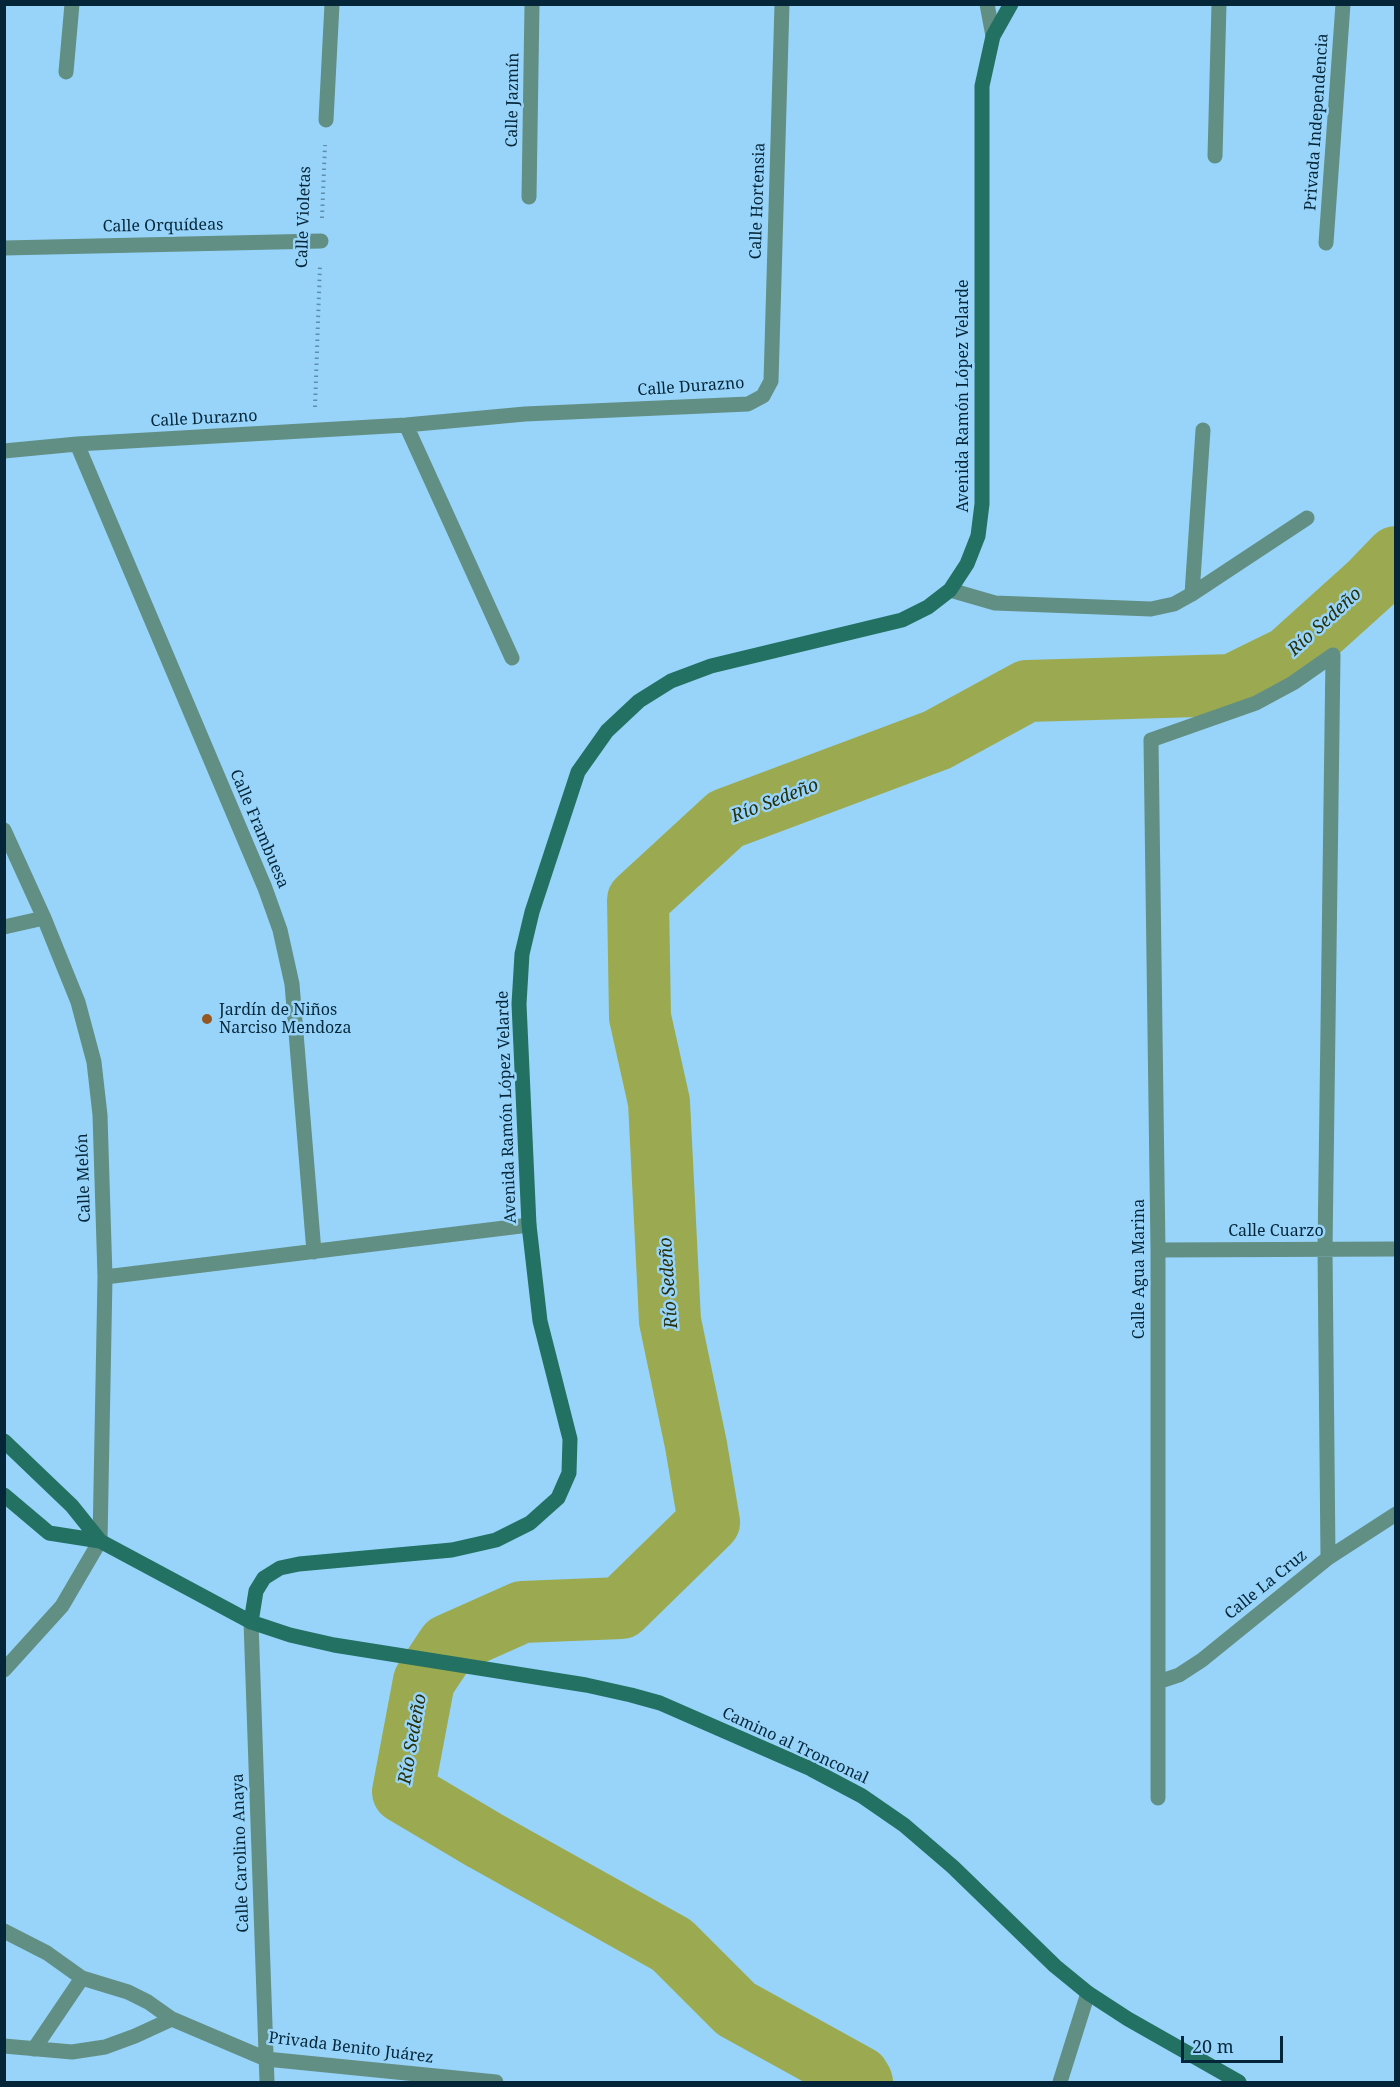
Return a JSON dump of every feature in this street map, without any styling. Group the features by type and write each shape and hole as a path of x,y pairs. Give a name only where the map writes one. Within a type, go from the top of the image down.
{"main road":[{"name":"Avenida Ramón López Velarde","path":"251,1622 256,1591 264,1578 279,1568 299,1564 452,1550 496,1540 530,1523 558,1498 569,1473 570,1439 540,1321 529,1225 519,1004 522,954 532,912 578,772 607,731 639,701 671,681 711,666 902,620 928,608 950,590 967,564 978,536 982,504 982,86 993,36 1011,4"},
{"path":"4,1441 72,1506 100,1541"},
{"path":"4,1495 50,1533 100,1541"},
{"name":"Camino al Tronconal","path":"100,1541 251,1622 290,1635 334,1645 586,1685 631,1695 660,1704 811,1769 862,1796 904,1825 953,1867 1055,1965 1088,1993 1128,2019 1239,2082"}],"street":[{"path":"66,72 72,4"},
{"path":"326,120 332,4"},
{"name":"Calle Jazmín","path":"529,197 532,4"},
{"name":"Calle Hortensia","path":"763,396 771,381 782,4"},
{"path":"987,4 993,36"},
{"path":"1215,156 1219,4"},
{"name":"Privada Independencia","path":"1326,243 1343,4"},
{"name":"Calle Orquídeas","path":"4,248 321,241"},
{"name":"Calle Durazno","path":"4,451 77,444 406,425 525,414 748,404 763,396"},
{"path":"406,425 512,658"},
{"path":"1192,594 1203,430"},
{"name":"Calle Frambuesa","path":"77,444 265,888 280,930 292,984 314,1252"},
{"path":"950,590 995,603 1151,609 1174,604 1192,594 1307,518"},
{"name":"Calle Agua Marina","path":"1158,1798 1158,1250 1151,741 1256,703 1333,655 1325,1250"},
{"name":"Calle Melón","path":"4,830 44,918 78,1002 94,1062 100,1115 105,1277 100,1541"},
{"path":"4,927 44,918"},
{"path":"105,1277 529,1225"},
{"name":"Calle Cuarzo","path":"1158,1250 1395,1249"},
{"path":"1325,1250 1328,1558"},
{"name":"Calle La Cruz","path":"1158,1682 1179,1675 1202,1660 1328,1558 1395,1514"},
{"path":"4,1670 62,1606 100,1541"},
{"name":"Calle Carolino Anaya","path":"251,1622 267,2082"},
{"name":"Privada Benito Juárez","path":"4,1931 47,1953 82,1978 128,1992 172,2019 266,2059 496,2082"},
{"path":"34,2049 82,1978"},
{"path":"1060,2082 1088,1993"},
{"path":"4,2046 72,2052 105,2048 172,2019"}],"path":[{"name":"Calle Violetas","path":"314,431 326,120"}],"waterway":[{"name":"Río Sedeño","path":"862,2082 859,2077 736,2009 672,1945 403,1792 424,1681 448,1645 522,1612 621,1608 709,1522 696,1445 670,1321 659,1102 640,1017 638,900 726,819 937,740 1027,691 1232,685 1289,657 1370,584 1396,557"}],"place":[{"name":"Jardín de Niños Narciso Mendoza","path":"207,1019"}]}
